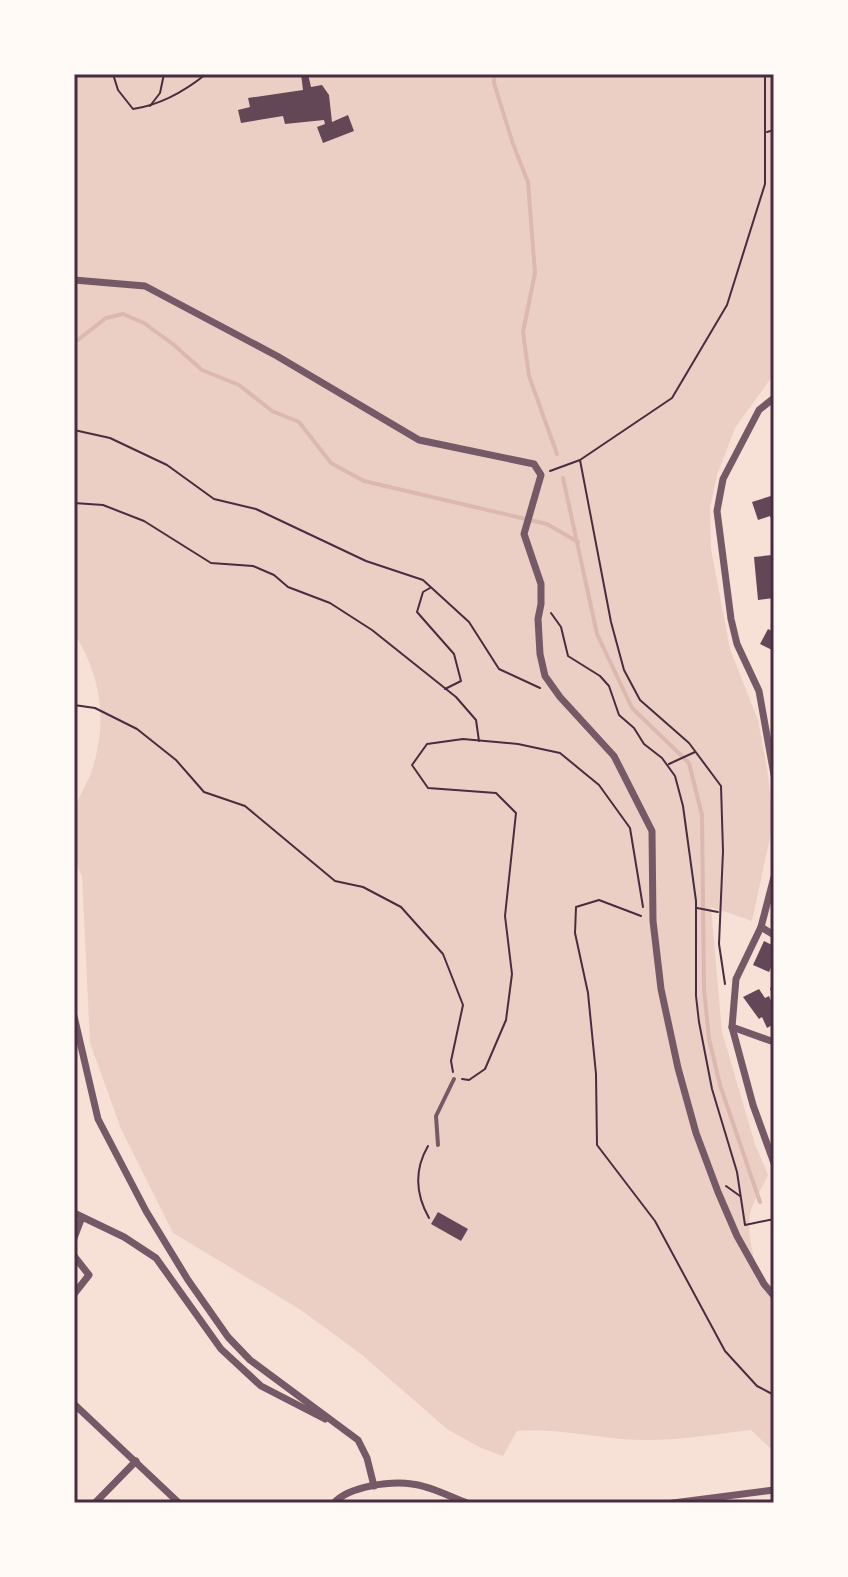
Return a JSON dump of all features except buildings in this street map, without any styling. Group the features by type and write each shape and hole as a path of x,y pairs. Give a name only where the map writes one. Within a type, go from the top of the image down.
{"street":[{"path":"74,280 145,286 277,356 419,440 534,464 541,475 524,534 541,584 538,619 545,676 614,756 652,831 653,921 661,989 678,1068 696,1133 737,1236 774,1296"},
{"path":"774,398 759,410 723,479 717,511 731,619 737,644 759,691 774,775"},
{"path":"774,877 761,927 736,979 732,1027 753,1105 774,1163"},
{"path":"761,927 774,935"},
{"path":"74,1016 98,1119 146,1211 188,1280 228,1337 250,1360 358,1440 367,1458 374,1486"},
{"path":"732,1027 774,1042"},
{"path":"74,1238 78,1215 124,1237 156,1258 221,1349 261,1386 341,1427"},
{"path":"74,1256 89,1275 74,1294"},
{"path":"74,1404 179,1503"},
{"path":"95,1503 136,1461"},
{"path":"334,1503 340,1496 363,1486 412,1484 467,1503"},
{"path":"673,1503 774,1490"}],"lane":[{"path":"438,1145 436,1116 454,1079"}],"path":[{"path":"113,74 118,90 133,109 149,107 191,86 206,74"},
{"path":"149,107 160,93 164,74"},
{"path":"541,475 580,460 672,398 727,305 765,184 765,74"},
{"path":"766,132 774,130"},
{"path":"74,430 110,438 167,465 214,499 256,509 366,561 423,580 469,622 499,669 560,697"},
{"path":"580,460 611,622 624,670 640,700 696,752 721,786 723,851 719,944 725,986"},
{"path":"74,503 103,505 144,521 211,563 253,566 274,575 288,587 330,603 372,630 466,707 476,720 479,741"},
{"path":"431,587 423,592 417,612 454,654 461,681 444,689"},
{"path":"541,604 555,616 568,656 600,676 609,686 619,715 634,728 644,744 662,758 675,776 683,806 696,908 696,996 712,1089 737,1172 745,1225 773,1220"},
{"path":"74,705 95,708 137,729 176,760 204,792 245,806 335,881 363,887 401,907 443,954 463,1005 451,1061 454,1079 469,1080 485,1069 506,1020 512,974 505,916 516,813 496,793 428,788 412,765 427,744 463,739 518,744 560,753 599,785 630,828 641,904 653,921"},
{"path":"667,765 696,752"},
{"path":"653,921 599,900 576,907 575,933 588,993 596,1074 597,1145 655,1221 725,1351 757,1386 774,1395"},
{"path":"696,908 719,912"},
{"path":"429,1218 419,1201 418,1175 422,1156 430,1144"}],"shaded area":[{"path":"74,74 774,74 774,374 735,428 717,475 710,507 711,549 730,649 758,720 773,823 752,921 711,907 722,1032 755,1144 768,1175 753,1206 749,1226 755,1260 763,1283 774,1301 774,1452 751,1430 654,1440 532,1430 517,1431 503,1456 447,1429 362,1355 301,1310 173,1233 121,1129 90,1043 82,876 72,843 73,817 92,770 100,734 96,682 74,633"}],"waterway":[{"path":"494,74 513,144 528,182 535,273 523,332 529,376 557,454"},
{"path":"74,343 106,318 123,314 144,323 202,370 239,385 272,411 299,422 331,463 364,481 547,524 578,542"},
{"path":"563,478 597,634 632,708 689,763 702,815 704,989 709,1039 720,1085 760,1202"}]}
